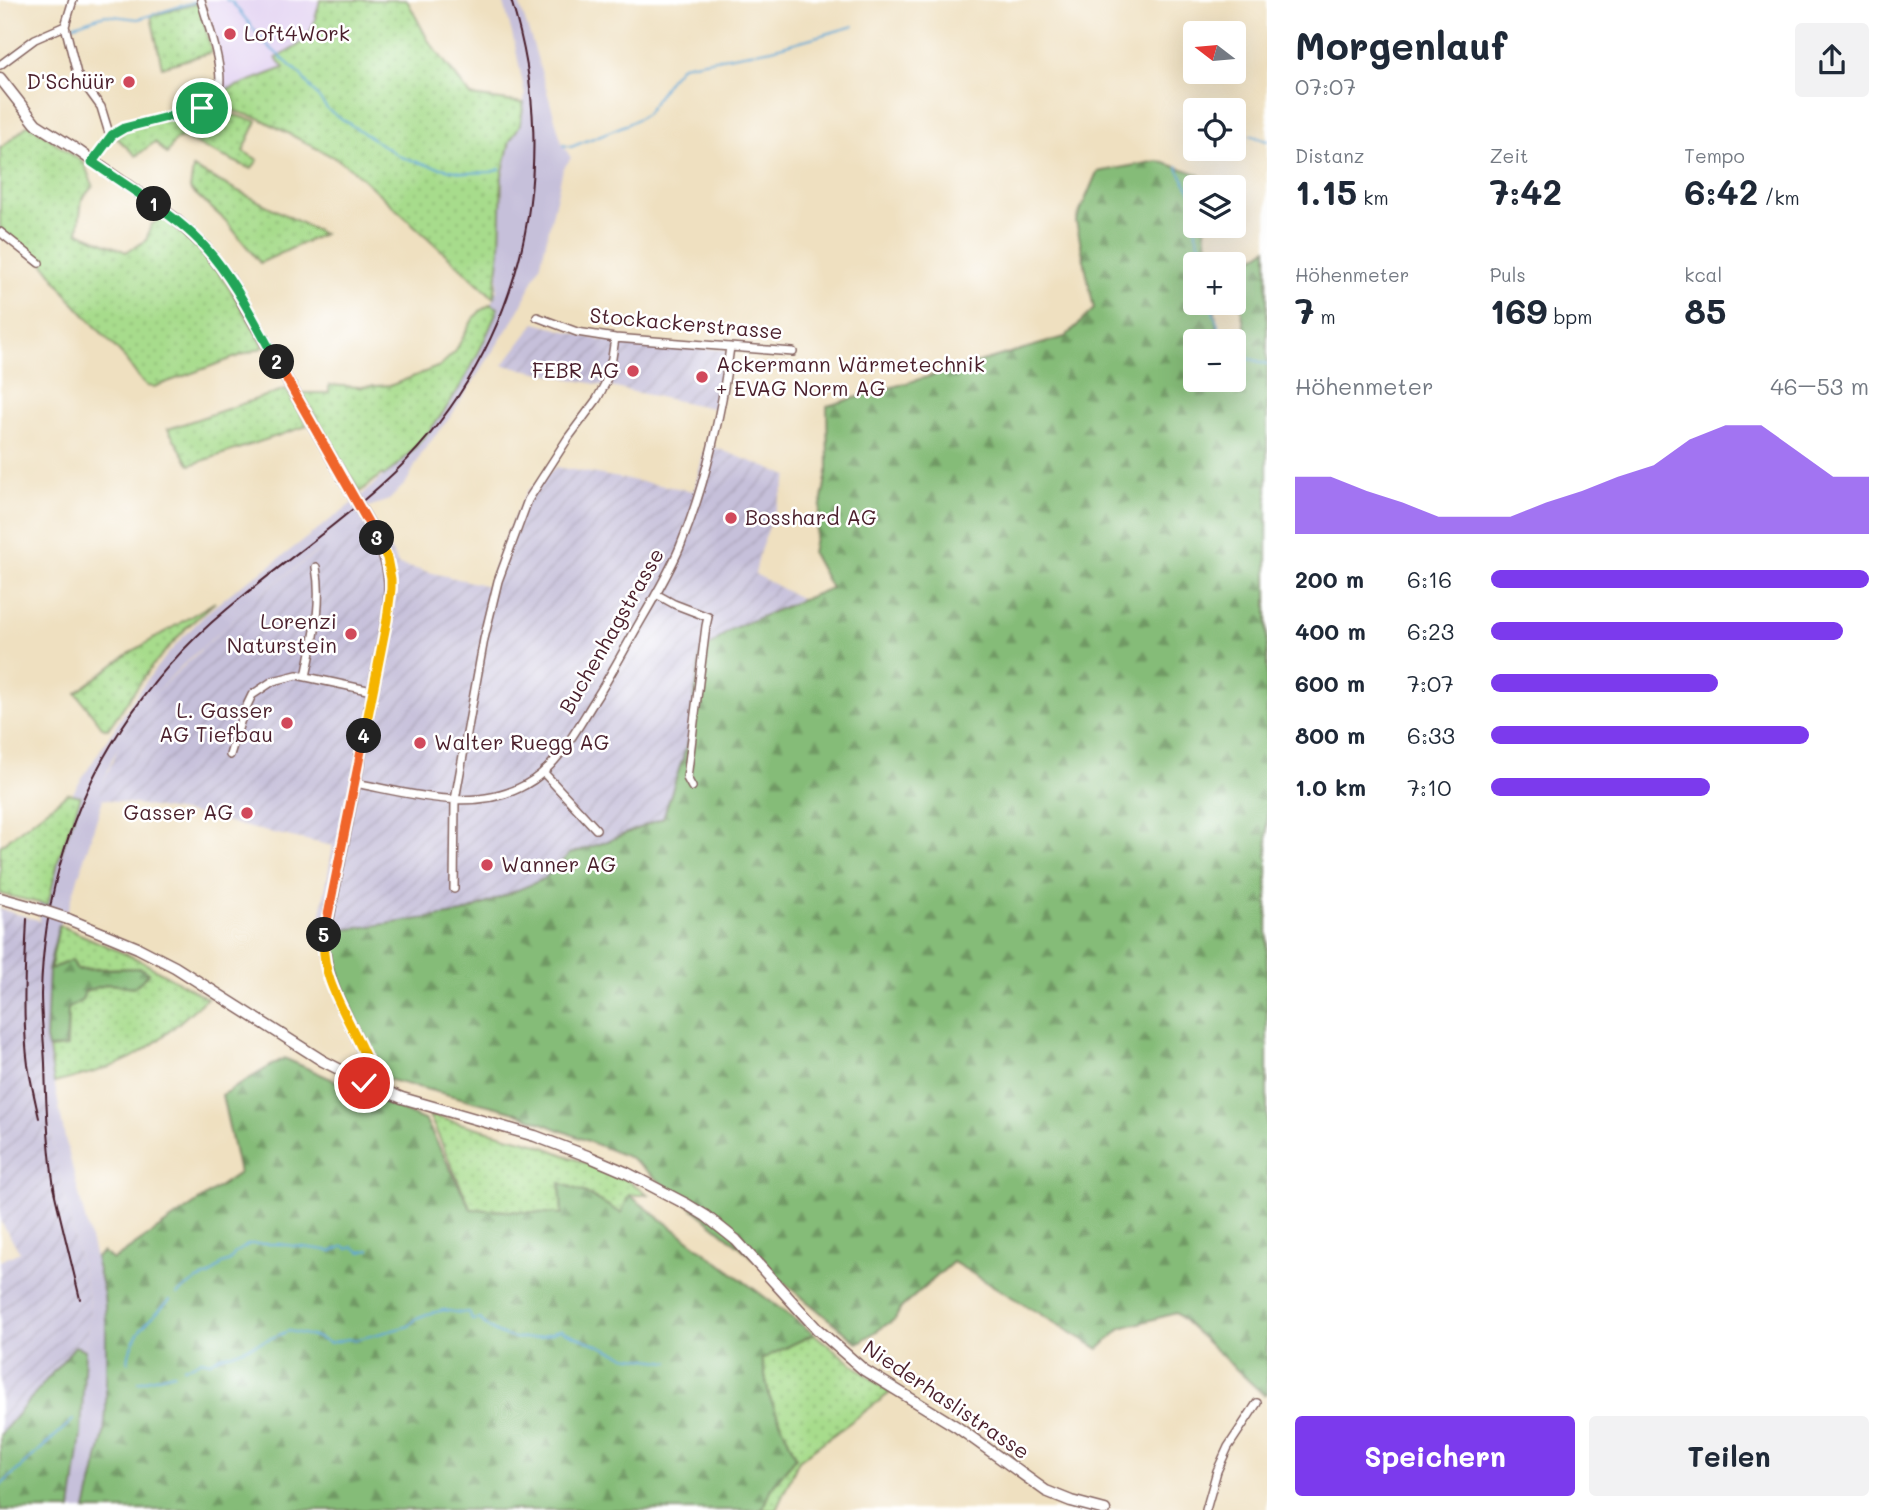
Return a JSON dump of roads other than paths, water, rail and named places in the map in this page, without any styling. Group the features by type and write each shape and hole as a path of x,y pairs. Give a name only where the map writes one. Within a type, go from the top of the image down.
{"street":[{"path":"73,0 65,26 77,74 102,107 112,135"},
{"path":"92,162 112,135 124,128 202,108 217,94 220,68 201,0"},
{"path":"0,65 35,39 65,26"},
{"path":"0,78 32,121 173,217 204,246 229,278 387,558 391,579 387,620 325,927 324,953 328,975 366,1058 364,1083"},
{"path":"0,232 39,263"},
{"name":"Stockackerstrasse","path":"537,317 577,332 615,338 793,352"},
{"path":"454,889 455,800 484,639 498,581 528,500 597,399 612,358 615,338"},
{"name":"Buchenhagstrasse","path":"355,783 455,800 488,800 524,786 544,773 571,738 608,680 680,548 710,455 730,347"},
{"path":"306,677 319,610 320,586 316,567"},
{"path":"656,594 708,617 687,778 692,787"},
{"path":"230,755 242,716 252,695 274,681 297,675 372,691"},
{"path":"544,773 596,829"},
{"name":"Niederhaslistrasse","path":"0,898 68,919 125,942 175,967 323,1061 364,1083 419,1103 535,1136 590,1157 688,1205 736,1240 831,1343 878,1380 957,1427 1046,1491 1105,1510"},
{"path":"1206,1510 1217,1471 1228,1447 1258,1403"}],"waterway":[{"path":"226,0 231,1 265,43 301,75 328,110 401,157 466,173 500,169"},
{"path":"71,26 105,15 138,19 197,1"},
{"path":"563,145 571,147 646,114 682,65 772,49 854,26"},
{"path":"1250,135 1267,141"},
{"path":"1178,166 1183,178"},
{"path":"1198,238 1202,252"},
{"path":"1214,315 1219,329"},
{"path":"1246,358 1267,364"},
{"path":"177,1294 195,1281 210,1275 249,1244 279,1244 331,1252 344,1246 361,1252 369,1250"},
{"path":"128,1362 137,1334 170,1300"},
{"path":"183,1367 201,1360 211,1362 220,1356 289,1331 329,1343 354,1340 409,1326 417,1318 444,1310 469,1312 472,1320 480,1319 488,1327 507,1337 539,1337 560,1330 625,1356 669,1362"},
{"path":"138,1382 174,1373"},
{"path":"0,1486 73,1420"}],"railway":[{"path":"55,1194 41,1012 43,961 52,897 81,803 111,745 169,665 232,605 382,484 429,435 468,381 498,323 518,261 530,197 533,132 527,66 511,0"},
{"path":"27,919 25,1030 28,1065 39,1118"},
{"path":"53,1187 80,1299"}],"place":[{"name":"Loft4Work","path":"230,34"},
{"name":"D'Schüür","path":"129,82"},
{"name":"FEBR AG","path":"633,371"},
{"name":"Ackermann Wärmetechnik + EVAG Norm AG","path":"702,377"},
{"name":"Bosshard AG","path":"731,518"},
{"name":"Lorenzi Naturstein","path":"351,634"},
{"name":"L. Gasser AG Tiefbau","path":"287,723"},
{"name":"Walter Ruegg AG","path":"420,743"},
{"name":"Gasser AG","path":"247,813"},
{"name":"Wanner AG","path":"487,865"}]}
